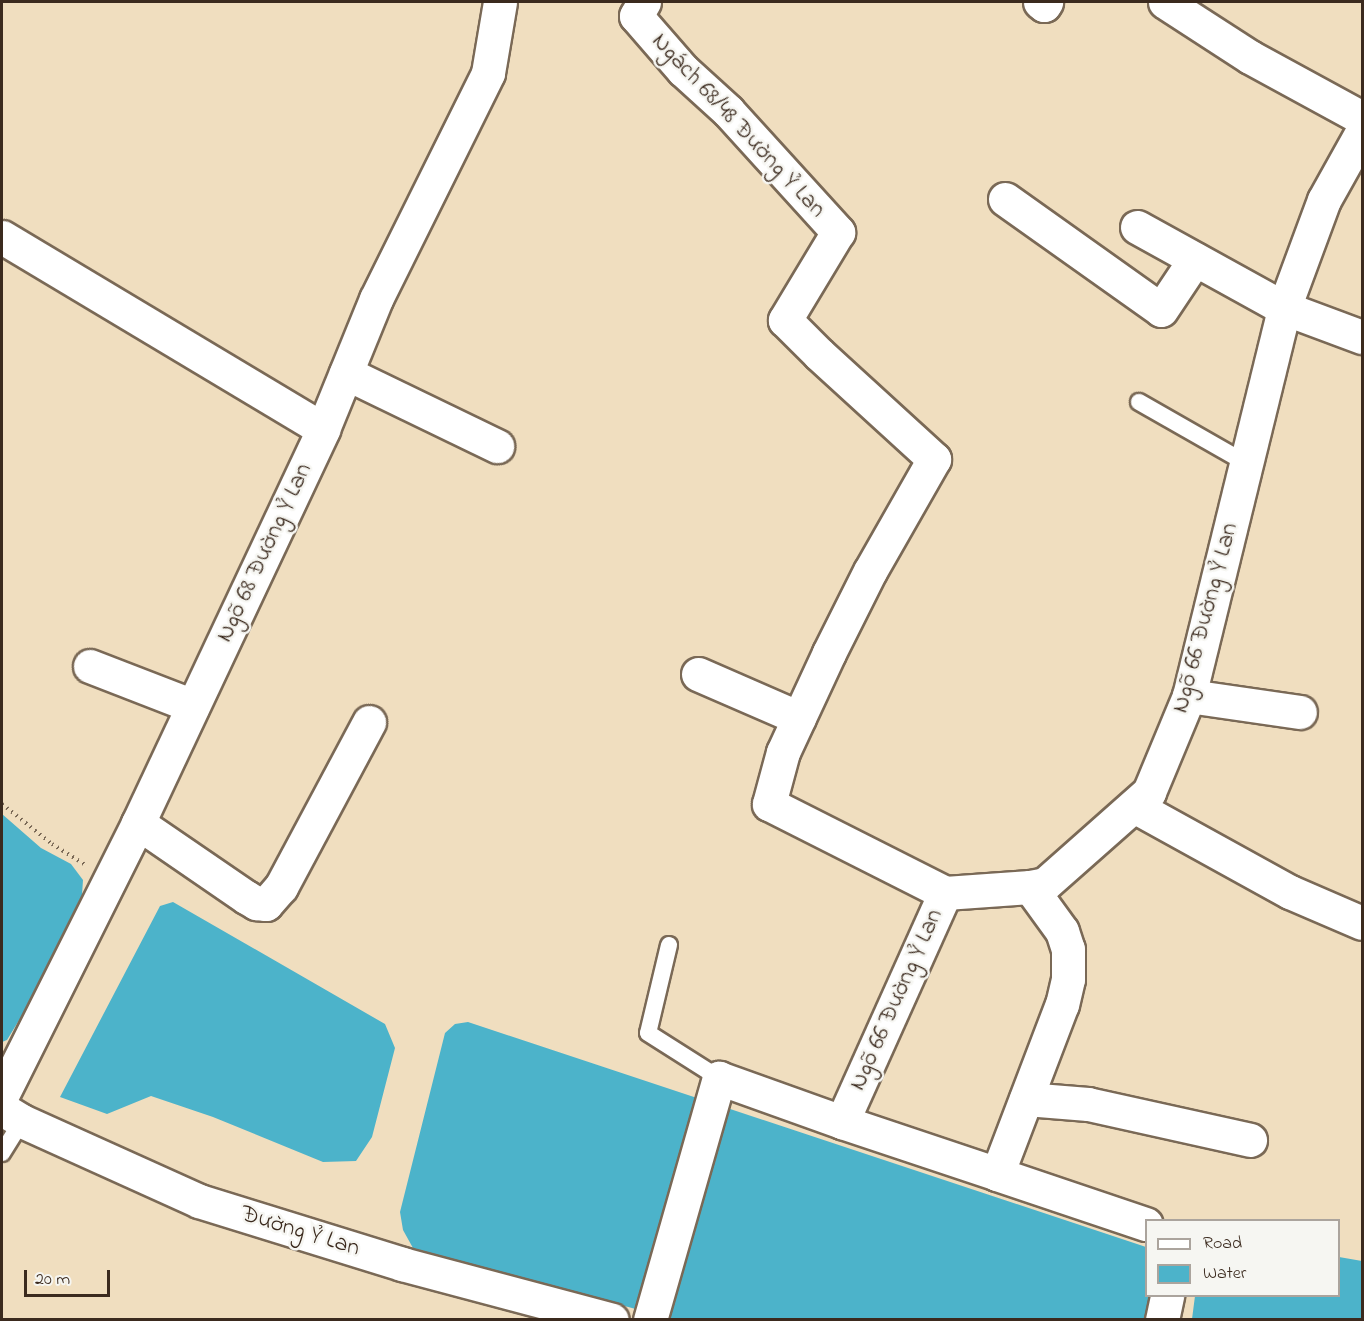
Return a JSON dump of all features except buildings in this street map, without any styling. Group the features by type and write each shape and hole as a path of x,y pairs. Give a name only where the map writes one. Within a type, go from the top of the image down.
{"street":[{"name":"Ngõ 68 Đường Ỷ Lan","path":"2,1095 138,823 323,429 376,298 488,73 500,2"},
{"name":"Ngách 68/48 Đường Ỷ Lan","path":"645,2 636,16 683,70 728,111 838,232 785,320 934,459 870,571 799,718 783,752 769,804 945,893"},
{"path":"1040,2 1044,5 1046,2"},
{"path":"1165,2 1250,57 1362,118"},
{"name":"Ngõ 66 Đường Ỷ Lan","path":"716,1086 842,1122 945,893 1030,888 1044,884 1149,792 1189,696 1284,308 1324,200 1362,132"},
{"path":"1005,199 1161,310 1195,259"},
{"path":"1137,227 1284,308 1362,337"},
{"path":"2,237 323,429"},
{"path":"346,373 497,446"},
{"path":"90,666 193,706"},
{"path":"698,674 799,718"},
{"path":"1189,696 1300,712"},
{"path":"138,823 246,897 256,903 266,904 281,887 369,722"},
{"path":"1134,806 1290,892 1362,922"},
{"path":"997,1174 1062,1004 1068,969 1068,949 1062,931 1030,888"},
{"path":"650,1319 716,1086"},
{"path":"1026,1099 1089,1104 1250,1140"},
{"name":"Đường Ỷ Lan","path":"12,1115 199,1201 402,1264 612,1320"},
{"path":"842,1122 1145,1224"},
{"path":"1162,1320 1167,1297"}],"lane":[{"path":"1139,402 1246,463"},
{"path":"669,945 648,1033 716,1086"},
{"path":"2,1153 12,1115"}],"path":[{"path":"2,804 52,844 117,867"}],"water":[{"path":"2,814 41,848 71,864 83,880 82,895 21,1017 7,1040 2,1042"},
{"path":"173,902 385,1024 395,1048 372,1137 356,1161 323,1162 213,1117 151,1096 107,1114 60,1097 160,906"},
{"path":"468,1022 1145,1247 1145,1297 1150,1297 1146,1319 672,1319 413,1248 403,1230 400,1212 445,1033 455,1024"},
{"path":"1340,1257 1362,1261 1362,1319 1192,1319 1195,1297 1340,1297"}]}
